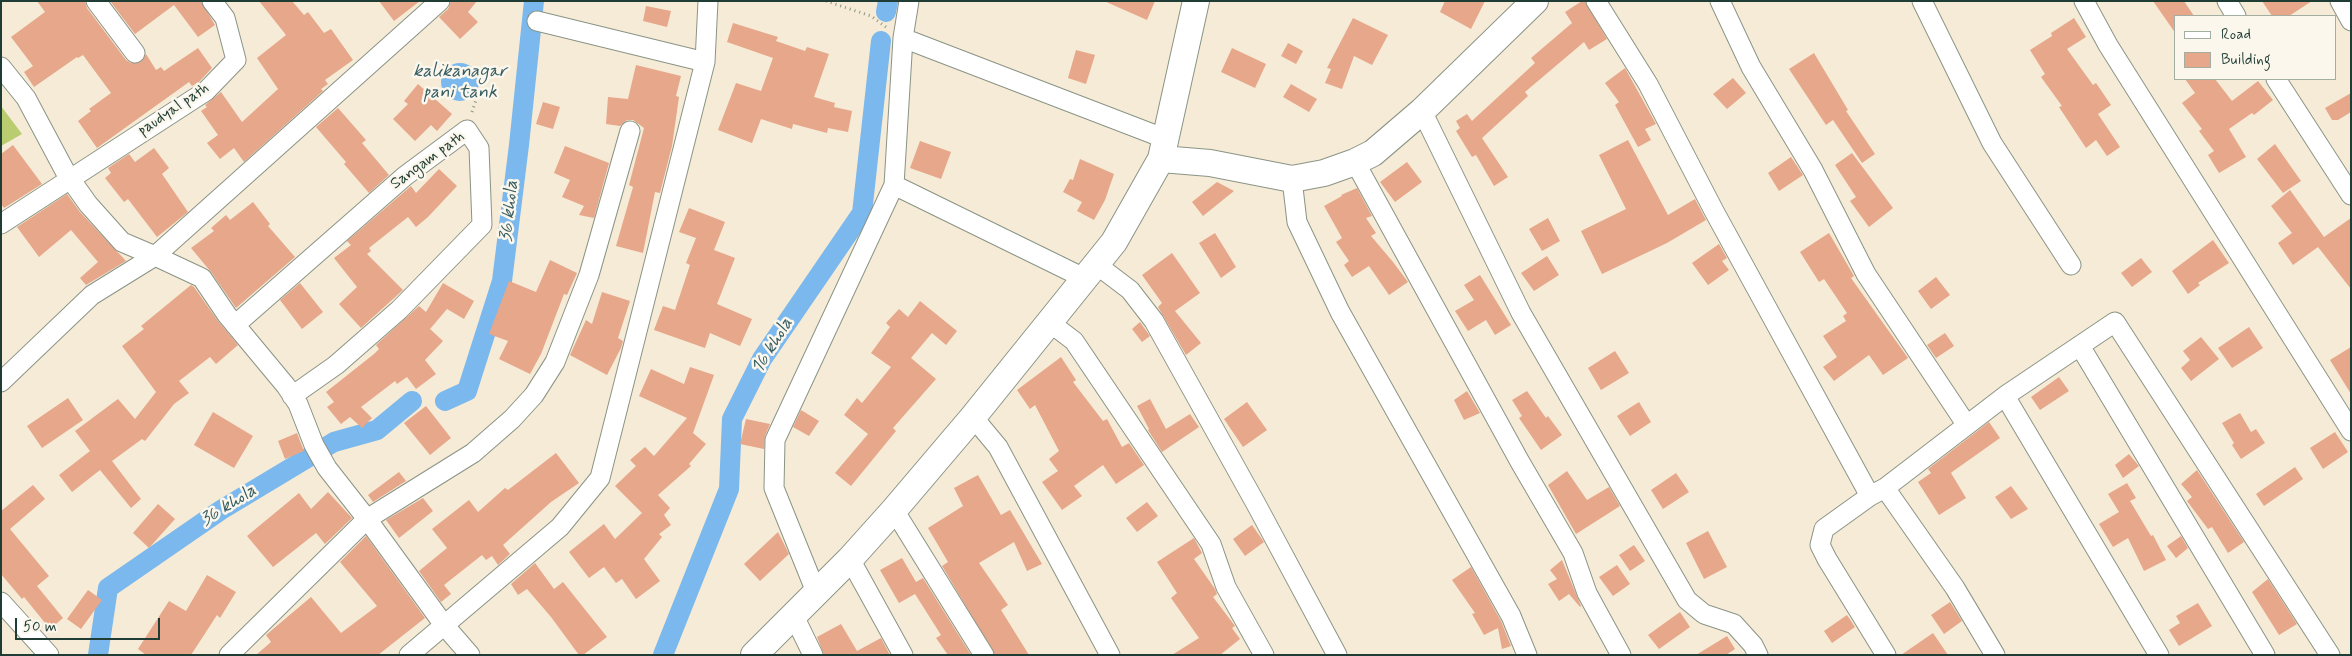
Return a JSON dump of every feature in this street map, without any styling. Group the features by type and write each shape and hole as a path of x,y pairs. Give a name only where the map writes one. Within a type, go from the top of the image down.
{"street":[{"path":"96,1 135,53"},
{"name":"paudyal path","path":"72,180 206,91 236,60 225,18 212,1"},
{"path":"1,382 92,294 155,256 440,1"},
{"path":"409,655 560,527 600,478 705,62 708,1"},
{"path":"816,592 774,488 775,440 894,184 903,38 909,1"},
{"path":"754,655 850,559 894,510 973,417 1049,322 1092,272 1114,242 1164,149 1196,1"},
{"path":"903,38 1164,149 1210,164 1292,179 1324,173 1355,162 1373,153 1422,111 1535,1"},
{"path":"1596,1 1648,84 1714,210 1877,492 1955,588 1995,655"},
{"path":"1720,1 1752,67 1813,170 1866,274 1966,424"},
{"path":"1922,1 1992,144 2071,265"},
{"path":"2084,1 2108,45 2351,431"},
{"path":"2226,1 2235,15"},
{"path":"2340,1 2351,21"},
{"path":"537,21 705,62"},
{"path":"1,67 26,98 57,158 88,204 122,242 202,278 236,325 286,386 323,463 367,519 444,624 470,655"},
{"path":"2277,80 2351,195"},
{"path":"1422,111 1521,313 1688,600 1704,614 1734,624 1753,645 1758,655"},
{"name":"Sangam path","path":"236,325 405,176 467,130 479,148 482,224 399,310 336,366 292,396"},
{"path":"229,655 367,519 473,453 512,419 534,395 555,362 589,275 630,131"},
{"path":"1355,162 1520,462 1573,553 1587,593 1622,655"},
{"path":"1292,179 1297,222 1340,312 1511,616 1527,655"},
{"path":"1,224 72,180"},
{"path":"894,184 1130,290 1154,321 1256,504 1337,655"},
{"path":"1049,322 1074,341 1211,544 1226,587 1264,655"},
{"path":"1886,655 1846,592 1820,545 1824,529 1877,492 2005,396 2115,322 2330,655"},
{"path":"2080,346 2265,655"},
{"path":"2005,396 2159,655"},
{"path":"973,417 998,447 1110,655"},
{"path":"894,510 984,655"},
{"path":"850,559 903,655"},
{"path":"1,602 50,655"},
{"path":"793,614 813,655"}],"path":[{"path":"826,1 871,16 903,38"}],"green space":[{"path":"1,106 22,134 1,146"}],"water":[{"name":"kalikanagar pani tank","path":"460,63 473,69 479,82 473,95 460,101 447,95 441,82 447,69"}],"building":[{"path":"37,1 85,1 87,8 126,60 131,63 141,62 146,54 156,70 161,67 164,71 198,48 212,68 199,82 192,86 189,82 97,148 78,121 91,111 89,109 111,93 83,55 77,57 34,87 24,72 33,66 11,37 45,12"},
{"path":"110,1 201,1 215,25 198,37 174,5 135,34"},
{"path":"259,1 292,1 304,15 308,12 324,33 331,29 353,60 325,80 328,84 321,89 323,91 244,162 234,148 220,159 207,143 218,135 201,111 207,107 205,105 221,92 242,122 278,89 257,58 286,35"},
{"path":"379,1 420,1 394,21"},
{"path":"451,1 477,1 468,12 478,22 460,39 439,17 448,9"},
{"path":"1104,1 1155,1 1147,20"},
{"path":"1445,1 1485,1 1471,29 1440,12"},
{"path":"1585,1 1607,39 1589,50 1584,42 1525,92 1528,96 1482,138 1508,177 1494,186 1476,155 1472,157 1456,131 1460,128 1456,121 1467,114 1472,121 1535,63 1531,58 1572,23 1565,12"},
{"path":"2153,1 2184,1 2193,15 2174,15 2174,31"},
{"path":"2262,1 2312,1 2291,15 2271,15"},
{"path":"646,6 671,11 667,27 643,21"},
{"path":"1353,18 1388,35 1372,65 1354,56 1342,89 1325,83 1331,69 1327,68"},
{"path":"2074,18 2086,37 2067,49 2093,85 2096,83 2111,105 2098,114 2120,147 2107,156 2096,140 2086,148 2059,107 2062,106 2041,77 2045,74 2030,50 2052,36 2051,33"},
{"path":"733,23 778,37 776,41 805,51 807,47 829,54 814,97 835,103 834,107 852,111 848,132 828,128 827,133 793,124 792,129 761,119 752,143 718,130 736,83 761,91 773,58 727,42"},
{"path":"1288,43 1303,51 1296,64 1281,56"},
{"path":"1232,48 1266,64 1255,88 1221,72"},
{"path":"1076,50 1095,55 1086,84 1068,78"},
{"path":"1814,53 1848,110 1846,111 1875,154 1862,163 1833,120 1826,125 1789,69"},
{"path":"636,65 681,76 676,96 679,97 672,146 660,193 655,192 643,253 616,246 633,187 629,185 644,128 633,120 627,120 620,126 606,124 608,97 628,99"},
{"path":"1625,68 1656,124 1645,129 1651,140 1638,147 1615,105 1619,102 1605,83"},
{"path":"1733,78 1746,93 1727,109 1713,94"},
{"path":"2186,80 2216,80 2232,101 2258,81 2273,100 2254,115 2252,113 2229,129 2246,157 2219,173 2208,155 2214,151 2199,131 2202,129 2182,103 2195,93"},
{"path":"418,84 452,114 437,131 431,125 415,141 393,119 408,104 404,101"},
{"path":"1291,84 1317,99 1309,112 1283,97"},
{"path":"2351,93 2351,112 2338,120 2332,120 2325,108"},
{"path":"543,102 560,107 553,129 536,124"},
{"path":"338,108 366,140 362,143 389,175 369,193 316,127"},
{"path":"1628,140 1668,215 1695,199 1706,220 1667,243 1602,274 1581,231 1626,209 1599,155"},
{"path":"920,141 951,152 941,179 910,168"},
{"path":"2275,144 2301,181 2283,193 2257,159"},
{"path":"13,145 42,184 4,208 1,204 1,154"},
{"path":"565,146 609,163 594,218 579,215 584,206 562,197 570,180 554,173"},
{"path":"154,148 169,168 162,174 188,212 157,237 128,199 124,202 105,178 111,173 108,168 129,154 135,162"},
{"path":"1852,153 1893,208 1869,227 1850,201 1856,197 1835,165"},
{"path":"1791,157 1803,175 1779,191 1768,173"},
{"path":"1080,159 1114,174 1105,200 1094,220 1077,211 1082,202 1063,192 1070,179 1073,180"},
{"path":"1407,162 1422,182 1395,202 1380,182"},
{"path":"439,169 457,186 416,227 408,217 369,248 371,251 367,254 403,290 361,328 339,304 357,287 334,258 351,245 347,241 411,186 416,193"},
{"path":"1217,182 1234,191 1203,216 1192,202"},
{"path":"1357,188 1372,216 1366,218 1376,233 1371,236 1408,282 1389,295 1369,266 1352,277 1344,265 1349,261 1336,242 1342,238 1324,206 1341,195"},
{"path":"2290,190 2324,237 2351,218 2351,289 2318,247 2293,265 2278,243 2292,233 2271,206"},
{"path":"67,194 80,212 126,261 86,285 80,278 98,262 71,230 39,257 17,227"},
{"path":"253,202 270,224 268,226 295,257 236,308 211,272 191,248 214,231 211,228 226,215 230,220"},
{"path":"689,208 725,222 714,250 735,258 717,304 752,319 740,346 710,333 705,348 654,330 663,306 675,310 690,265 686,263 696,238 679,232"},
{"path":"1548,218 1560,241 1542,251 1529,229"},
{"path":"1215,233 1236,267 1221,278 1199,243"},
{"path":"1829,233 1854,276 1851,278 1908,358 1883,375 1869,355 1834,381 1823,367 1837,357 1823,336 1846,321 1843,316 1847,313 1824,279 1819,282 1800,252"},
{"path":"2213,240 2229,263 2198,283 2200,285 2188,294 2172,271"},
{"path":"1719,244 1727,258 1722,261 1729,270 1708,285 1692,263"},
{"path":"1172,253 1200,293 1175,311 1201,343 1186,355 1158,307 1162,303 1142,275"},
{"path":"1547,256 1559,275 1534,291 1521,273"},
{"path":"2141,258 2152,272 2132,287 2121,273"},
{"path":"550,260 577,273 567,295 564,294 541,354 530,374 499,359 508,341 489,334 509,281 536,292"},
{"path":"1480,275 1511,325 1495,335 1486,320 1468,331 1455,311 1474,300 1464,285"},
{"path":"1936,277 1950,295 1931,309 1918,291"},
{"path":"300,283 323,312 302,329 280,300"},
{"path":"443,283 474,301 464,319 447,309 430,329 443,341 425,360 436,374 416,389 407,377 397,384 395,381 361,407 372,418 362,428 350,417 341,424 327,407 334,402 326,392 374,354 379,349 376,345 419,306 426,312"},
{"path":"191,285 238,345 216,364 210,357 179,381 189,393 174,404 145,441 142,439 112,461 141,499 131,508 100,470 72,492 59,475 90,451 75,431 118,399 135,419 156,392 122,346 144,329 141,326"},
{"path":"602,292 630,301 618,338 623,341 621,348 607,375 570,355 586,320 592,324"},
{"path":"920,301 957,331 946,345 932,333 911,358 936,379 893,428 896,431 851,486 835,473 868,434 844,415 857,398 862,403 891,367 871,353 890,327 886,323 899,309 908,317"},
{"path":"1140,322 1150,336 1142,342 1132,329"},
{"path":"2249,327 2263,348 2232,368 2218,348"},
{"path":"1945,333 1954,346 1936,358 1927,345"},
{"path":"2201,337 2219,359 2191,381 2181,368 2190,360 2183,351"},
{"path":"2351,347 2351,394 2330,360"},
{"path":"1615,351 1629,373 1601,390 1588,368"},
{"path":"1061,357 1076,380 1073,382 1103,421 1107,419 1122,447 1129,443 1144,465 1116,484 1103,465 1074,486 1082,496 1062,510 1042,482 1058,471 1049,459 1059,451 1035,405 1030,409 1017,390"},
{"path":"690,367 714,375 693,433 706,444 689,464 691,466 658,495 670,508 664,515 671,525 659,534 662,537 644,559 660,581 636,599 622,579 616,583 604,567 589,578 569,552 604,524 615,539 642,513 615,486 636,466 630,460 645,447 654,456 687,418 639,396 651,369 684,384"},
{"path":"2059,377 2069,391 2040,410 2031,397"},
{"path":"1467,391 1480,413 1464,420 1454,400"},
{"path":"1527,391 1546,418 1548,416 1562,435 1541,450 1519,418 1522,416 1512,400"},
{"path":"68,398 83,420 42,448 27,426"},
{"path":"1150,399 1166,429 1190,414 1199,427 1162,452 1148,430 1137,406"},
{"path":"1247,402 1267,430 1243,447 1224,419"},
{"path":"1639,402 1651,422 1630,436 1617,416"},
{"path":"426,406 451,438 430,455 404,423"},
{"path":"801,410 819,421 809,436 793,427"},
{"path":"213,412 253,436 234,468 194,445"},
{"path":"2240,413 2251,432 2256,429 2265,443 2241,459 2222,423"},
{"path":"746,419 770,424 765,436 764,449 740,444"},
{"path":"1989,422 2000,438 1951,473 1966,498 1939,515 1918,482 1931,473 1928,469"},
{"path":"2335,432 2348,452 2323,469 2310,448"},
{"path":"297,433 304,451 285,459 278,441"},
{"path":"556,453 579,483 551,502 503,545 510,554 498,565 492,556 486,560 482,555 444,585 451,594 441,602 419,571 447,548 432,529 469,500 478,512 505,488 508,490"},
{"path":"2129,454 2139,466 2123,478 2115,465"},
{"path":"2295,467 2303,479 2264,506 2256,494"},
{"path":"2197,470 2244,542 2228,553 2212,527 2208,529 2187,501 2192,497 2181,484"},
{"path":"1567,471 1587,500 1609,487 1620,506 1576,534 1548,485"},
{"path":"399,472 406,481 373,502 368,495"},
{"path":"1676,473 1689,492 1663,509 1651,490"},
{"path":"978,475 1001,515 1010,510 1042,564 1027,571 1014,542 979,563 1008,605 1001,610 1029,655 995,655 942,566 948,562 928,528 963,506 954,488"},
{"path":"2127,483 2136,498 2130,501 2151,536 2153,535 2166,560 2144,571 2128,538 2113,547 2099,524 2119,512 2108,494"},
{"path":"33,485 45,499 10,529 49,576 37,586 63,618 50,629 24,597 22,599 1,574 1,511"},
{"path":"2011,486 2028,509 2011,519 1995,497"},
{"path":"328,492 352,518 325,544 316,533 273,567 247,536 299,493 311,509"},
{"path":"423,498 433,511 399,538 386,520"},
{"path":"1147,502 1158,516 1137,532 1126,518"},
{"path":"158,504 175,519 149,548 133,533"},
{"path":"1252,525 1264,542 1245,556 1233,539"},
{"path":"1708,531 1727,567 1704,579 1686,543"},
{"path":"778,532 789,554 760,581 744,564"},
{"path":"366,536 425,618 378,655 256,655 271,642 266,635 311,597 341,633 377,606 340,562"},
{"path":"2181,536 2188,548 2176,558 2167,546"},
{"path":"1194,538 1202,553 1194,559 1215,589 1217,594 1213,597 1235,626 1232,628 1240,639 1220,655 1172,655 1199,638 1171,598 1177,593 1157,562"},
{"path":"1634,545 1645,561 1630,571 1619,555"},
{"path":"902,558 916,582 923,578 971,655 948,655 936,638 941,635 915,594 899,603 880,570"},
{"path":"1562,560 1580,607 1569,594 1559,601 1548,584 1557,579 1550,570"},
{"path":"535,563 554,589 563,582 607,637 583,655 579,655 551,617 527,589 518,595 511,584"},
{"path":"1617,565 1630,584 1613,596 1599,577"},
{"path":"1471,567 1501,621 1511,646 1502,649 1498,628 1484,635 1472,614 1475,613 1452,580"},
{"path":"207,575 236,592 220,618 217,615 191,655 146,655 138,649 169,601 186,611"},
{"path":"2268,579 2297,624 2279,635 2252,592"},
{"path":"88,590 102,600 81,629 67,619"},
{"path":"1950,602 1962,621 1944,634 1931,615"},
{"path":"2198,603 2212,626 2179,646 2169,630 2180,623 2176,616"},
{"path":"1680,612 1690,627 1659,649 1648,635"},
{"path":"1847,615 1855,627 1832,643 1824,631"},
{"path":"841,624 857,651 881,638 890,655 824,655 817,637"},
{"path":"1933,633 1948,655 1901,655"},
{"path":"1727,636 1735,649 1726,655 1696,655"}],"waterway":[{"name":"36 khola","path":"445,401 467,391 502,281 534,1"},
{"name":"16 khola","path":"886,12 888,1"},
{"name":"16 khola","path":"663,655 729,489 732,419 762,359 862,213 881,41"},
{"name":"36 khola","path":"98,655 108,588 221,510 334,442 377,430 412,401"}]}
